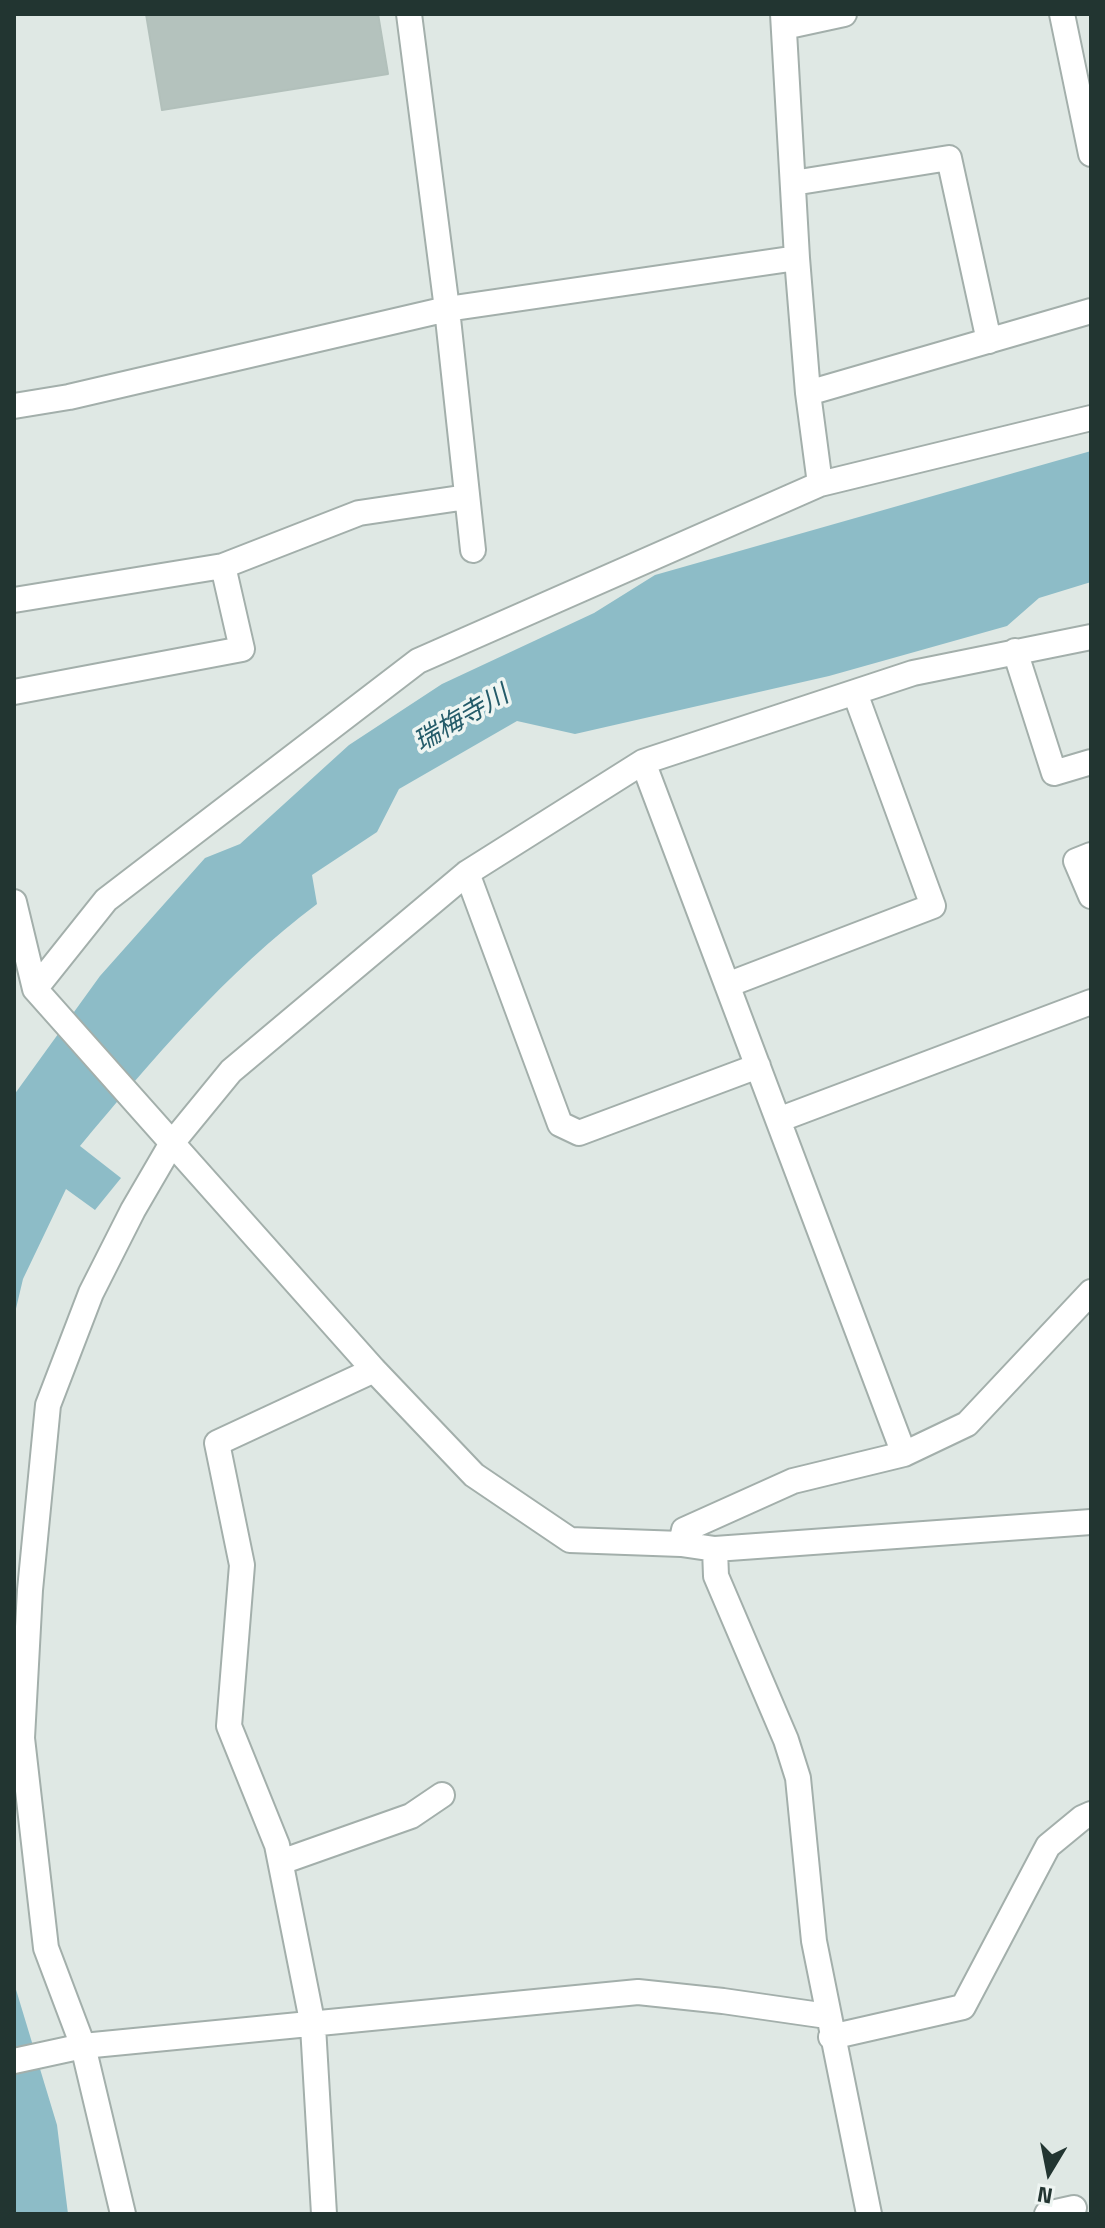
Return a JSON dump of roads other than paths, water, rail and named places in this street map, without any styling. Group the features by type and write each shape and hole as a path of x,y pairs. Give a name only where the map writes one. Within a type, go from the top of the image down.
{"street":[{"path":"409,14 447,309 473,550"},
{"path":"820,484 808,393 797,258 784,20 844,14"},
{"path":"1062,14 1091,154"},
{"path":"793,183 949,158 989,341"},
{"path":"14,406 69,397 447,309 797,258"},
{"path":"808,393 1091,311"},
{"path":"35,989 106,900 418,661 820,484 1091,418"},
{"path":"14,600 223,566 359,513 467,497"},
{"path":"14,692 242,649 223,566"},
{"path":"123,2214 83,2046 46,1948 22,1738 30,1590 48,1405 91,1293 172,1143 231,1071 467,873 643,762 913,673 1091,637"},
{"path":"1015,651 1054,773 1091,762"},
{"path":"727,985 933,906 855,693"},
{"path":"643,762 904,1454"},
{"path":"1091,855 1076,861 1091,896"},
{"path":"467,873 560,1124 579,1133 758,1066"},
{"path":"14,902 35,989 374,1370 474,1475 570,1540 681,1544 715,1549 1091,1522"},
{"path":"778,1120 1091,1002"},
{"path":"681,1544 684,1530 793,1481 904,1454 967,1424 1091,1292"},
{"path":"324,2214 313,2026 277,1845 229,1726 242,1565 217,1443 374,1370"},
{"path":"715,1549 716,1576 786,1740 798,1778 814,1941 869,2214"},
{"path":"281,1862 411,1816 442,1795"},
{"path":"14,2061 83,2046 638,1992 723,2001 829,2027 963,2007 1048,1846 1091,1814"},
{"path":"1047,2214 1074,2208"}],"water":[{"name":"瑞梅寺川","path":"1091,451 1091,582 1039,598 1007,626 829,676 575,734 517,721 399,789 377,832 312,875 317,904 252,958 191,1018 80,1146 121,1178 95,1210 66,1189 23,1279 14,1317 14,1095 100,976 205,858 240,844 349,745 442,684 594,613 655,575"},
{"path":"14,1983 57,2125 68,2214 14,2214"}]}
